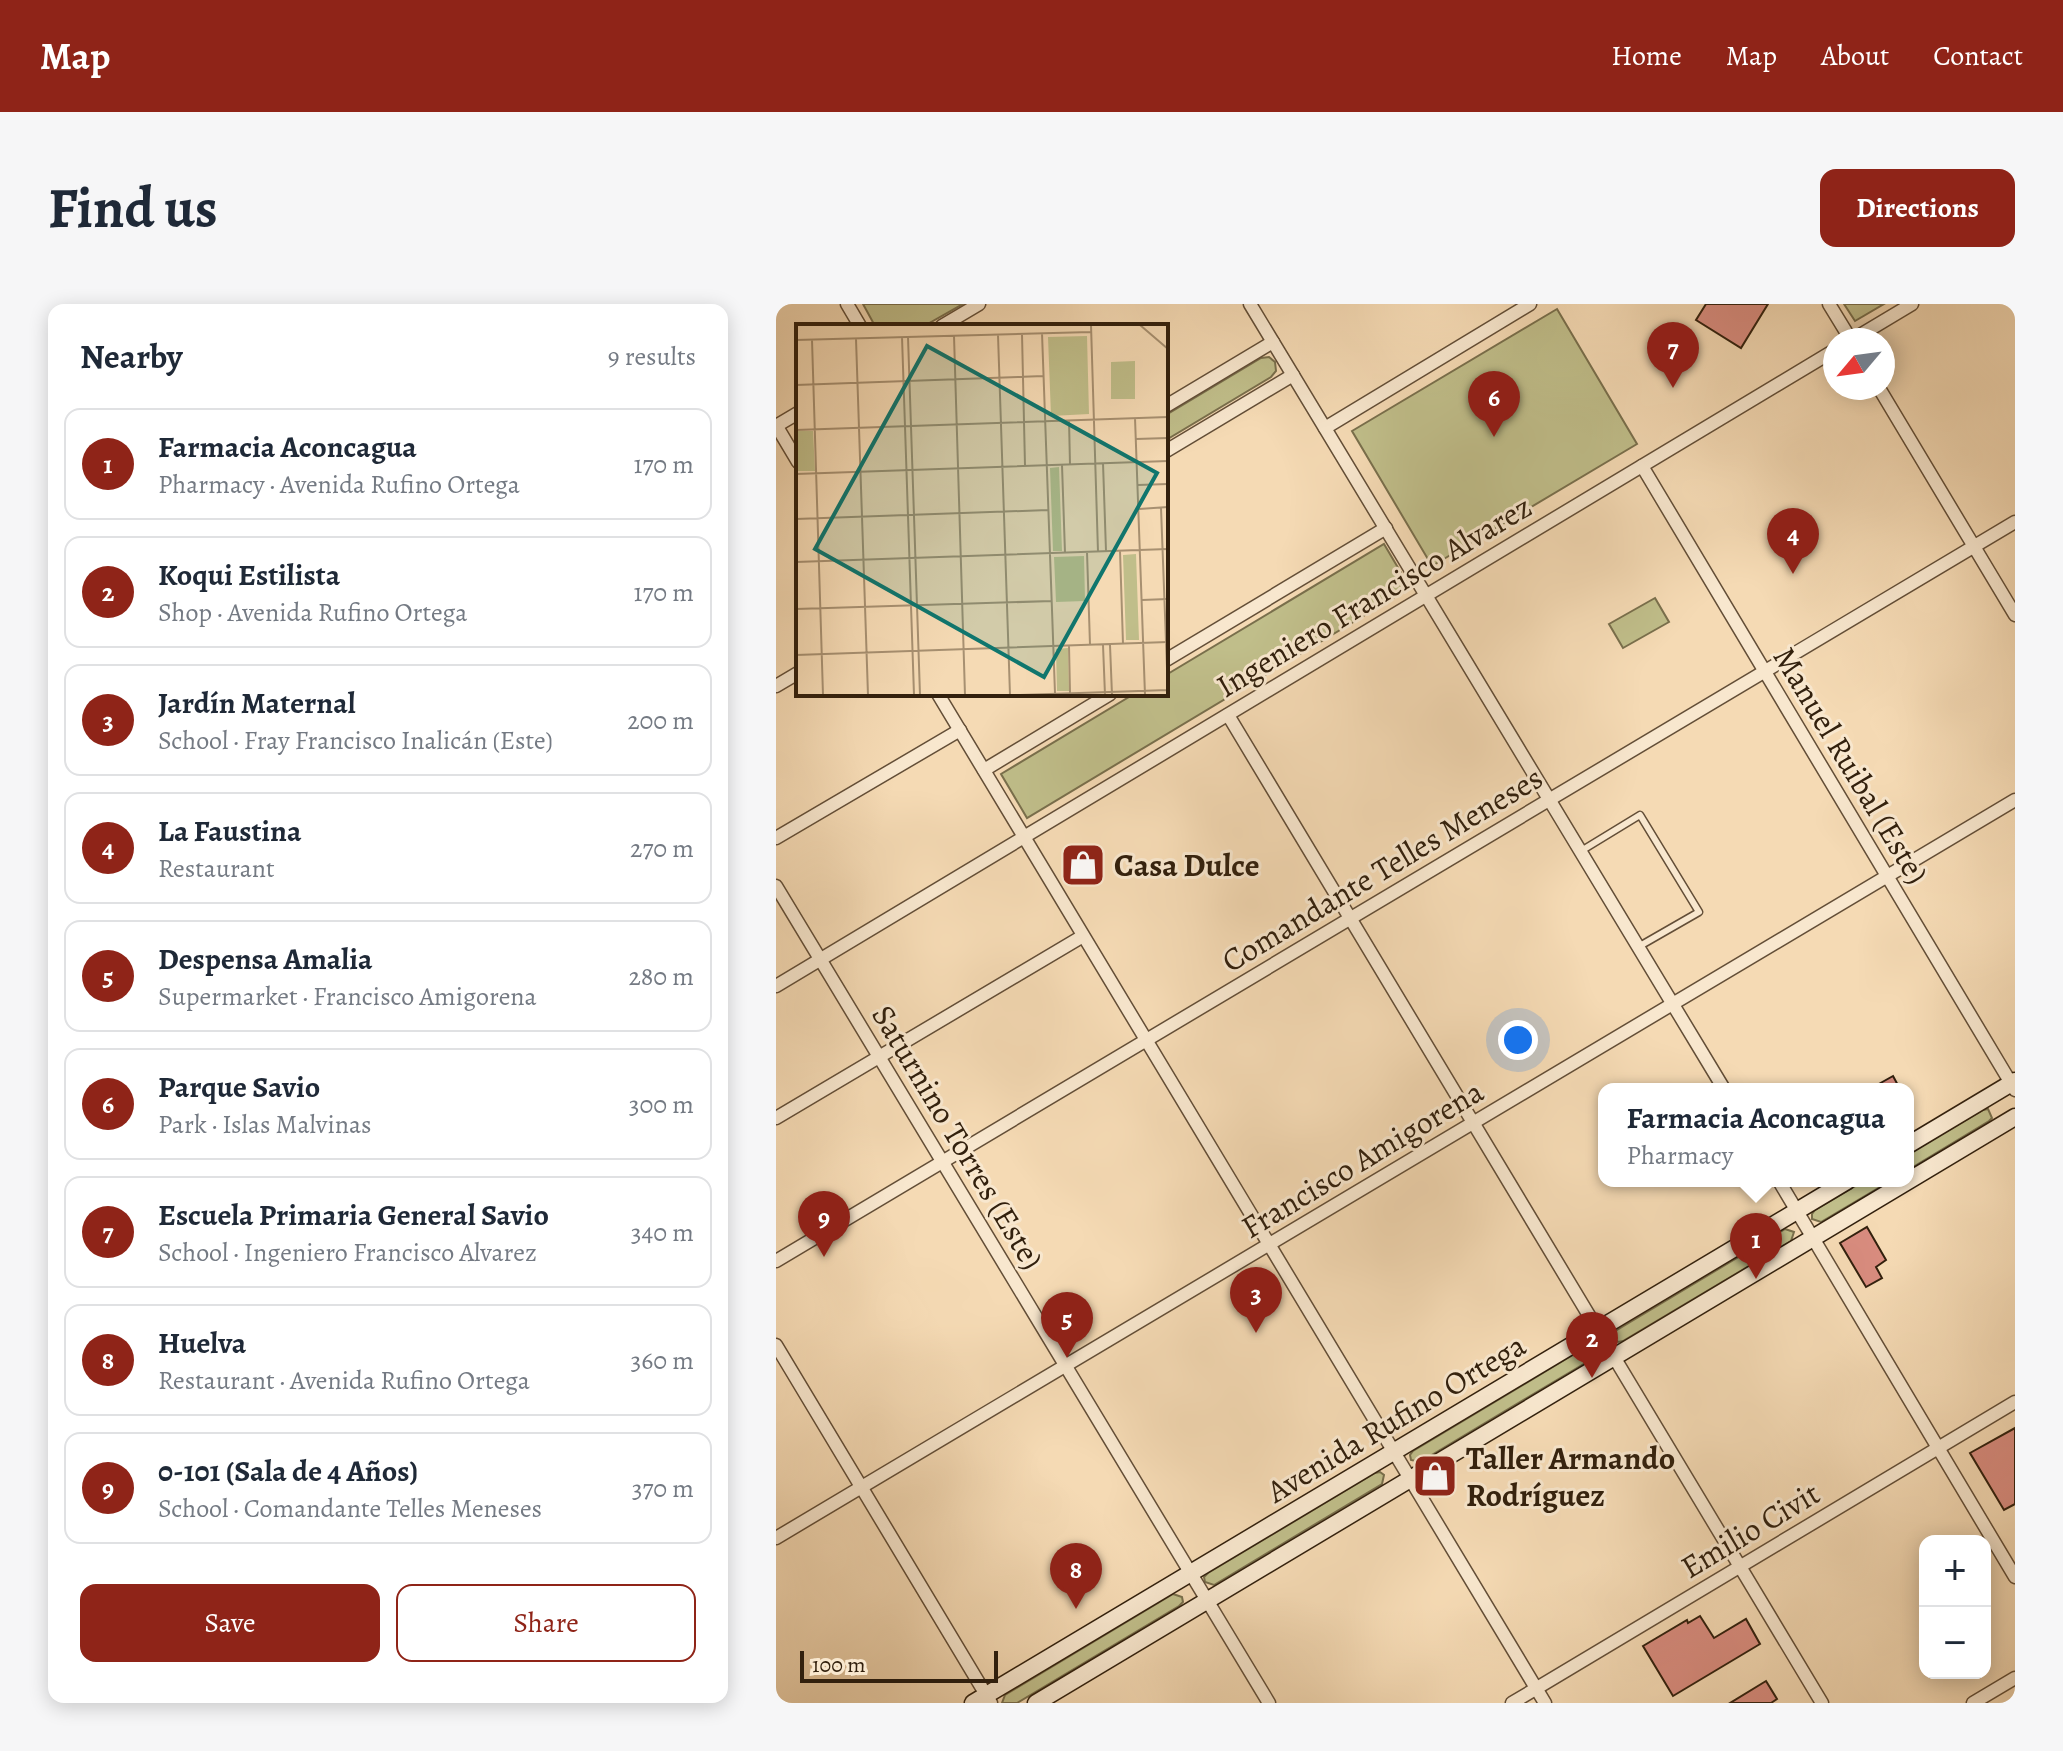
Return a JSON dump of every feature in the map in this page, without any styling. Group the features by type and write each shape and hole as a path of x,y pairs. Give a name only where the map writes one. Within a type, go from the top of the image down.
{"main road":[{"path":"1914,1142 2014,1085"},
{"name":"Avenida Rufino Ortega","path":"1914,1178 2015,1117"},
{"name":"Avenida Rufino Ortega","path":"983,1700 1837,1187"},
{"name":"Avenida Rufino Ortega","path":"1036,1703 1899,1187"}],"street":[{"path":"847,304 859,324"},
{"path":"945,324 979,304"},
{"path":"1250,304 1720,1083"},
{"path":"1325,428 1530,304"},
{"path":"1829,304 1844,328"},
{"path":"1871,328 1912,304"},
{"path":"1168,405 1273,342"},
{"name":"Ingeniero Francisco Alvarez","path":"776,986 1823,357"},
{"path":"1168,450 1293,375"},
{"path":"1886,400 2015,615"},
{"path":"796,414 776,426 796,459"},
{"name":"Manuel Ruibal (Este)","path":"1642,466 2014,1085"},
{"name":"Comandante Telles Meneses","path":"776,1261 2015,522"},
{"path":"1168,659 1386,528"},
{"path":"776,686 796,674"},
{"path":"939,696 1545,1703"},
{"path":"984,770 1107,696"},
{"path":"1228,715 1822,1703"},
{"path":"776,838 960,730"},
{"name":"Francisco Amigorena","path":"776,1538 2015,800"},
{"name":"Saturnino Torres (Este)","path":"776,886 1269,1703"},
{"path":"776,1118 1083,936"},
{"path":"1783,1187 2015,1577"},
{"path":"776,1345 983,1700"},
{"name":"Emilio Civit","path":"1512,1703 2015,1402"},
{"path":"1973,1703 2015,1678"}],"lane":[{"path":"1581,852 1640,815 1699,912 1638,947"}],"shaded area":[{"path":"863,304 963,304 928,324 874,324"},
{"path":"1844,304 1884,304 1855,321"},
{"path":"1557,309 1637,444 1432,566 1352,431"},
{"path":"1269,357 1275,362 1276,371 1271,377 1168,439 1168,414 1261,358"},
{"path":"1384,544 1410,588 1027,818 1001,774 1131,696 1168,696 1168,674"},
{"path":"1655,598 1669,622 1623,648 1609,624"},
{"path":"1988,1109 1992,1118 1989,1121 1914,1166 1914,1150"},
{"path":"1854,1187 1880,1187 1821,1222 1812,1219 1815,1210"},
{"path":"1785,1229 1794,1232 1791,1241 1623,1341 1618,1342 1614,1338 1617,1330"},
{"path":"1581,1350 1590,1353 1587,1362 1420,1462 1411,1460 1413,1451"},
{"path":"1380,1472 1384,1475 1382,1484 1214,1585 1205,1582 1204,1577 1208,1573"},
{"path":"1173,1594 1182,1597 1183,1602 1179,1606 1017,1703 1002,1703 1005,1695"}],"building":[{"path":"1706,304 1768,304 1741,348 1696,320"},
{"path":"1893,1076 1897,1083 1881,1083"},
{"path":"1867,1227 1886,1260 1876,1267 1882,1278 1866,1287 1840,1243"},
{"path":"2015,1428 2015,1504 2004,1510 1970,1453"},
{"path":"1700,1616 1714,1638 1746,1619 1760,1644 1673,1696 1643,1646 1687,1620 1688,1623"},
{"path":"1766,1681 1777,1699 1771,1703 1730,1703"}],"place":[{"name":"Escuela Primaria General Savio","path":"1673,388"},
{"name":"Parque Savio","path":"1494,437"},
{"name":"La Faustina","path":"1793,574"},
{"name":"Casa Dulce","path":"1083,865"},
{"name":"0-101 (Sala de 4 Años)","path":"824,1257"},
{"name":"Farmacia Aconcagua","path":"1756,1279"},
{"name":"Jardín Maternal","path":"1256,1333"},
{"name":"Despensa Amalia","path":"1067,1358"},
{"name":"Koqui Estilista","path":"1592,1378"},
{"name":"Taller Armando Rodríguez","path":"1435,1476"},
{"name":"Huelva","path":"1076,1609"}]}
